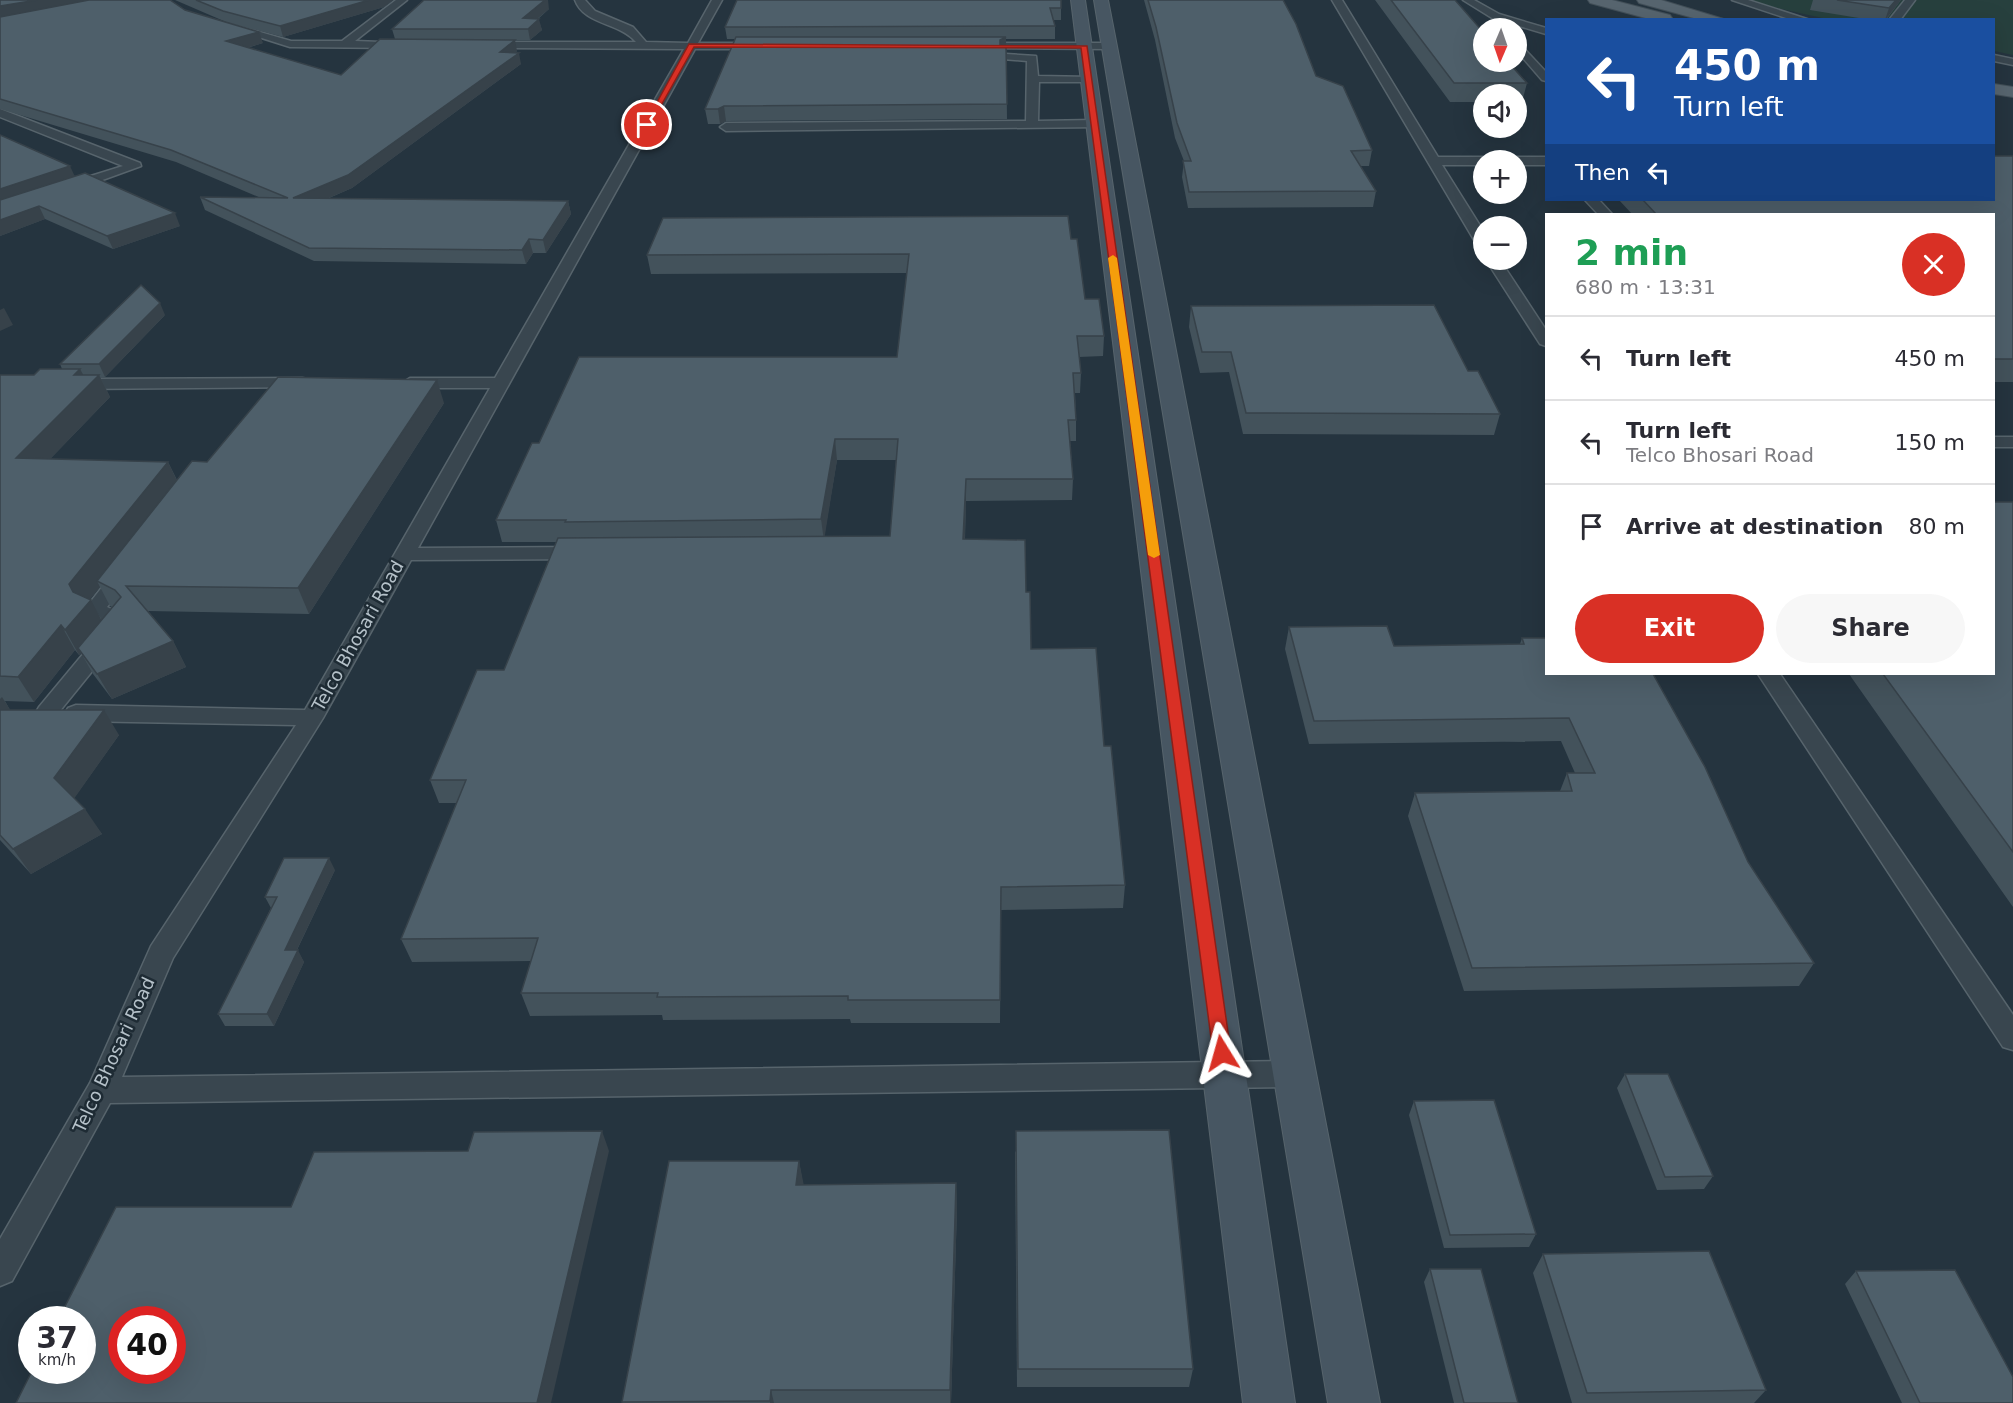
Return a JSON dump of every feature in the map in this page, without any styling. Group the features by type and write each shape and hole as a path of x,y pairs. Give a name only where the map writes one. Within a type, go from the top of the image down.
{"main road":[{"path":"1595,0 1662,18"},
{"path":"1644,0 1712,18"},
{"path":"1995,74 2013,78"},
{"path":"1995,89 2013,92"}],"street":[{"path":"1078,0 1097,46 1296,1074 1354,1403"},
{"path":"1101,0 1097,46 1088,79 1269,1403"}],"lane":[{"path":"344,45 402,0"},
{"path":"580,0 586,11 622,25 633,32 643,45"},
{"name":"Telco Bhosari Road","path":"0,1270 102,1089 161,954 312,718 717,0"},
{"path":"1337,0 1473,227"},
{"path":"1468,0 1480,10 1494,17 1545,30"},
{"path":"1730,0 1750,15"},
{"path":"1737,0 1798,18"},
{"path":"1896,18 1911,0"},
{"path":"225,25 290,44 416,45"},
{"path":"476,45 692,45 772,51 734,56"},
{"path":"965,46 1097,46"},
{"path":"1527,56 1545,77"},
{"path":"972,57 1032,58 1032,125"},
{"path":"1995,58 2013,62"},
{"path":"1033,79 1088,79"},
{"path":"0,113 135,166 56,192"},
{"path":"726,127 1095,124"},
{"path":"1527,161 1545,160"},
{"path":"1434,161 1473,161"},
{"path":"1593,201 1604,213"},
{"path":"1500,270 1545,339"},
{"path":"60,384 322,383"},
{"path":"394,383 501,383"},
{"path":"1995,442 2013,442"},
{"path":"404,555 606,552"},
{"path":"47,712 122,622 95,609 139,553"},
{"path":"1770,675 2013,1038"},
{"path":"24,712 312,718"},
{"path":"102,1089 1296,1074"}],"green space":[{"path":"1741,0 2013,0 2013,55 1995,51 1995,18 1822,18"}],"building":[{"path":"0,0 37,0 0,6"},
{"path":"89,0 170,0 185,10 259,32 226,41 341,75 380,39 515,40 500,52 519,53 348,175 293,198 568,201 543,240 529,239 522,250 309,248 200,197 288,198 171,150 0,99 0,17"},
{"path":"196,0 369,0 280,26 223,11"},
{"path":"424,0 545,0 523,18 539,19 528,29 392,29"},
{"path":"737,0 1061,0 1061,8 1050,8 1055,26 725,27"},
{"path":"1148,0 1283,0 1296,24 1316,76 1343,86 1372,150 1351,151 1376,191 1189,192 1183,161 1191,161 1177,123"},
{"path":"1391,0 1455,0 1473,20 1473,72 1517,72 1527,83 1454,83"},
{"path":"1837,0 1896,0 1889,8"},
{"path":"736,37 1006,37 1000,40 1000,45 1006,47 1007,104 724,106 718,109 705,109"},
{"path":"0,135 70,166 0,189"},
{"path":"1995,156 2013,156 2013,359 1995,359 1995,213 1655,213 1644,201 1995,201"},
{"path":"85,173 175,213 107,236 39,206 0,220 0,200"},
{"path":"1068,216 1071,239 1077,239 1085,299 1099,299 1104,336 1077,336 1081,373 1073,373 1076,420 1068,420 1073,479 966,479 963,539 1025,540 1026,592 1030,592 1031,649 1096,648 1104,746 1111,746 1125,885 1001,887 1000,1000 848,1000 848,996 657,997 658,993 521,993 538,938 401,939 466,780 430,780 477,670 504,670 558,538 890,536 898,439 835,439 821,519 565,522 566,520 496,520 532,443 539,443 579,357 897,357 909,254 647,255 663,218"},
{"path":"141,285 160,303 99,364 60,364"},
{"path":"1434,305 1468,371 1478,371 1500,414 1246,413 1231,352 1202,352 1191,306"},
{"path":"40,369 80,369 74,375 99,375 16,458 168,462 69,584 73,592 91,600 65,630 61,625 18,677 0,676 0,375 34,375"},
{"path":"278,377 437,380 298,588 126,586 173,641 97,674 78,648 121,597 115,590 97,581 192,461 207,462"},
{"path":"1995,502 2013,502 2013,852 1884,675 1995,675"},
{"path":"1387,626 1394,646 1524,644 1522,638 1545,638 1545,675 1654,675 1705,767 1748,862 1814,963 1472,968 1415,793 1572,791 1567,773 1595,773 1569,718 1314,721 1289,627"},
{"path":"0,710 104,710 54,778 85,809 13,849 0,835"},
{"path":"284,858 329,858 285,950 298,950 267,1014 218,1014 277,897 265,897"},
{"path":"1625,1074 1668,1074 1713,1176 1665,1177"},
{"path":"1494,1100 1536,1234 1450,1235 1414,1101"},
{"path":"1169,1130 1193,1369 1018,1369 1016,1131"},
{"path":"602,1131 537,1403 16,1403 26,1384 96,1384 96,1306 65,1306 116,1207 291,1207 314,1152 468,1151 474,1132"},
{"path":"669,1161 799,1161 796,1185 956,1183 950,1390 771,1390 770,1401 622,1402"},
{"path":"1709,1251 1766,1390 1587,1393 1543,1254"},
{"path":"1430,1269 1481,1269 1518,1403 1464,1403"},
{"path":"1955,1270 2013,1377 2013,1403 1920,1403 1856,1271"}],"slow traffic":[{"path":"1113,258 1154,555"}],"route":[{"path":"647,125 692,45 1084,46 1222,1053"}]}
